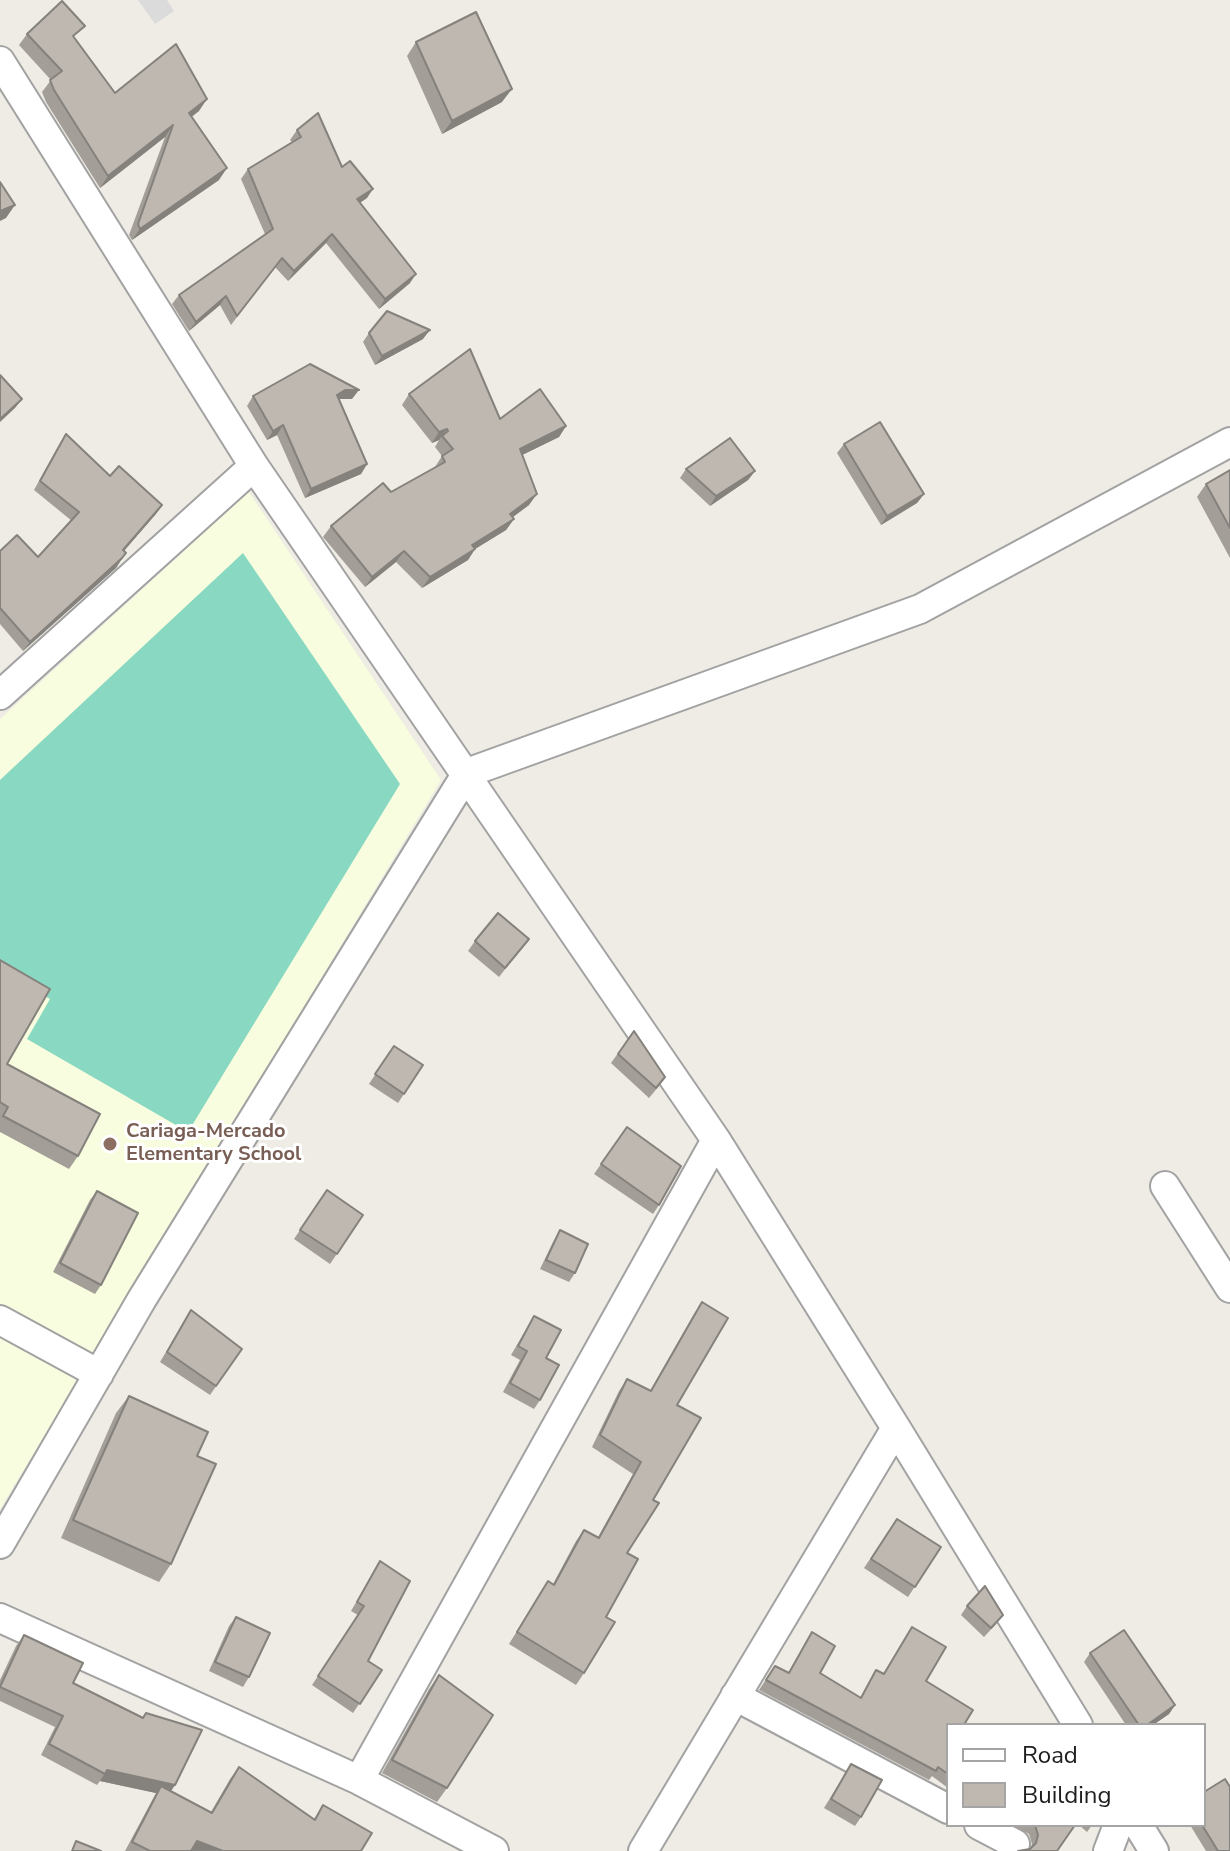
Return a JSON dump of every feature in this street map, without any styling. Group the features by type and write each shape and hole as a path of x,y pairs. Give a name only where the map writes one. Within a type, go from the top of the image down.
{"street":[{"path":"0,61 254,466 716,1140 1077,1723"},
{"path":"0,1544 142,1299 467,773 920,609 1230,442"},
{"path":"0,695 254,466"},
{"path":"359,1780 716,1140"},
{"path":"1165,1186 1230,1288"},
{"path":"0,1320 99,1374"},
{"path":"643,1851 896,1428"},
{"path":"0,1618 359,1780 494,1851"},
{"path":"735,1696 946,1808"},
{"path":"983,1827 1015,1844"},
{"path":"1108,1851 1117,1827"},
{"path":"1139,1827 1154,1851"}],"shaded area":[{"path":"138,0 167,0 174,11 155,24"},
{"name":"Cariaga-Mercado Elementary School","path":"249,492 441,780 0,1509 0,719"}],"green space":[{"path":"243,553 400,784 188,1132 27,1039 50,999 0,971 0,780"}],"building":[{"path":"62,1 85,26 73,36 115,93 176,44 207,99 189,113 227,168 140,229 138,224 173,125 108,176 54,90 50,80 62,71 27,34"},
{"path":"476,12 512,89 452,121 416,42"},
{"path":"318,113 342,167 350,161 373,189 357,199 416,274 385,299 332,234 294,271 282,258 237,316 226,296 196,322 179,295 273,229 248,169 301,137 297,130"},
{"path":"0,182 15,205 0,211"},
{"path":"387,311 430,330 382,356 369,333"},
{"path":"470,349 500,419 540,389 566,426 520,449 537,494 510,514 514,519 472,545 475,549 430,577 404,551 372,577 331,526 383,483 391,492 445,462 442,456 453,449 442,436 447,429 439,432 409,394"},
{"path":"310,364 359,390 345,390 337,395 367,464 311,489 283,425 273,431 253,396"},
{"path":"0,375 22,399 0,419"},
{"path":"880,422 924,494 887,516 844,444"},
{"path":"66,434 110,476 119,466 162,505 123,550 126,553 122,558 30,642 0,608 0,551 17,535 38,557 79,512 40,481"},
{"path":"730,438 755,471 716,496 686,469"},
{"path":"1230,470 1230,528 1206,484"},
{"path":"498,913 529,939 505,968 475,941"},
{"path":"0,960 50,989 7,1064 100,1114 78,1156 3,1116 8,1107 0,1102"},
{"path":"634,1031 665,1077 656,1088 618,1054"},
{"path":"394,1046 423,1065 404,1094 375,1074"},
{"path":"627,1127 681,1166 659,1205 601,1164"},
{"path":"327,1190 363,1215 337,1254 300,1230"},
{"path":"97,1191 138,1213 101,1285 60,1263"},
{"path":"560,1230 588,1244 575,1273 546,1260"},
{"path":"702,1302 728,1318 677,1405 701,1418 653,1500 659,1503 627,1553 638,1559 606,1617 615,1622 584,1673 517,1632 548,1581 554,1585 584,1530 599,1538 641,1462 600,1435 627,1379 651,1391"},
{"path":"191,1310 242,1349 216,1386 167,1352"},
{"path":"534,1316 561,1330 546,1358 559,1365 540,1400 510,1383 527,1351 518,1346"},
{"path":"129,1396 208,1432 197,1456 216,1464 171,1564 73,1520"},
{"path":"897,1519 941,1547 915,1587 871,1559"},
{"path":"380,1561 410,1581 368,1661 382,1670 360,1704 318,1676 364,1606 357,1602"},
{"path":"985,1586 1003,1615 991,1628 967,1606"},
{"path":"236,1617 270,1633 249,1677 215,1662"},
{"path":"912,1627 946,1647 926,1681 973,1710 965,1723 946,1723 946,1773 938,1767 936,1771 766,1680 775,1666 789,1673 812,1632 835,1646 820,1673 861,1698 876,1670 884,1674"},
{"path":"1124,1630 1175,1705 1150,1723 1138,1723 1090,1653"},
{"path":"24,1635 83,1663 73,1683 143,1718 146,1713 202,1730 175,1785 107,1770 105,1774 49,1744 63,1716 0,1687"},
{"path":"439,1675 493,1715 447,1788 392,1760"},
{"path":"851,1764 882,1780 861,1817 831,1799"},
{"path":"239,1767 315,1820 323,1805 372,1833 361,1851 223,1851 197,1841 191,1851 150,1851 132,1842 161,1786 212,1813"},
{"path":"1225,1779 1230,1787 1230,1851 1218,1851 1203,1827 1206,1827 1206,1791"},
{"path":"1036,1827 1074,1827 1057,1851 1018,1851 1030,1849 1038,1835"},
{"path":"76,1841 101,1851 72,1851"}],"place":[{"name":"Cariaga-Mercado Elementary School","path":"110,1144"}]}
